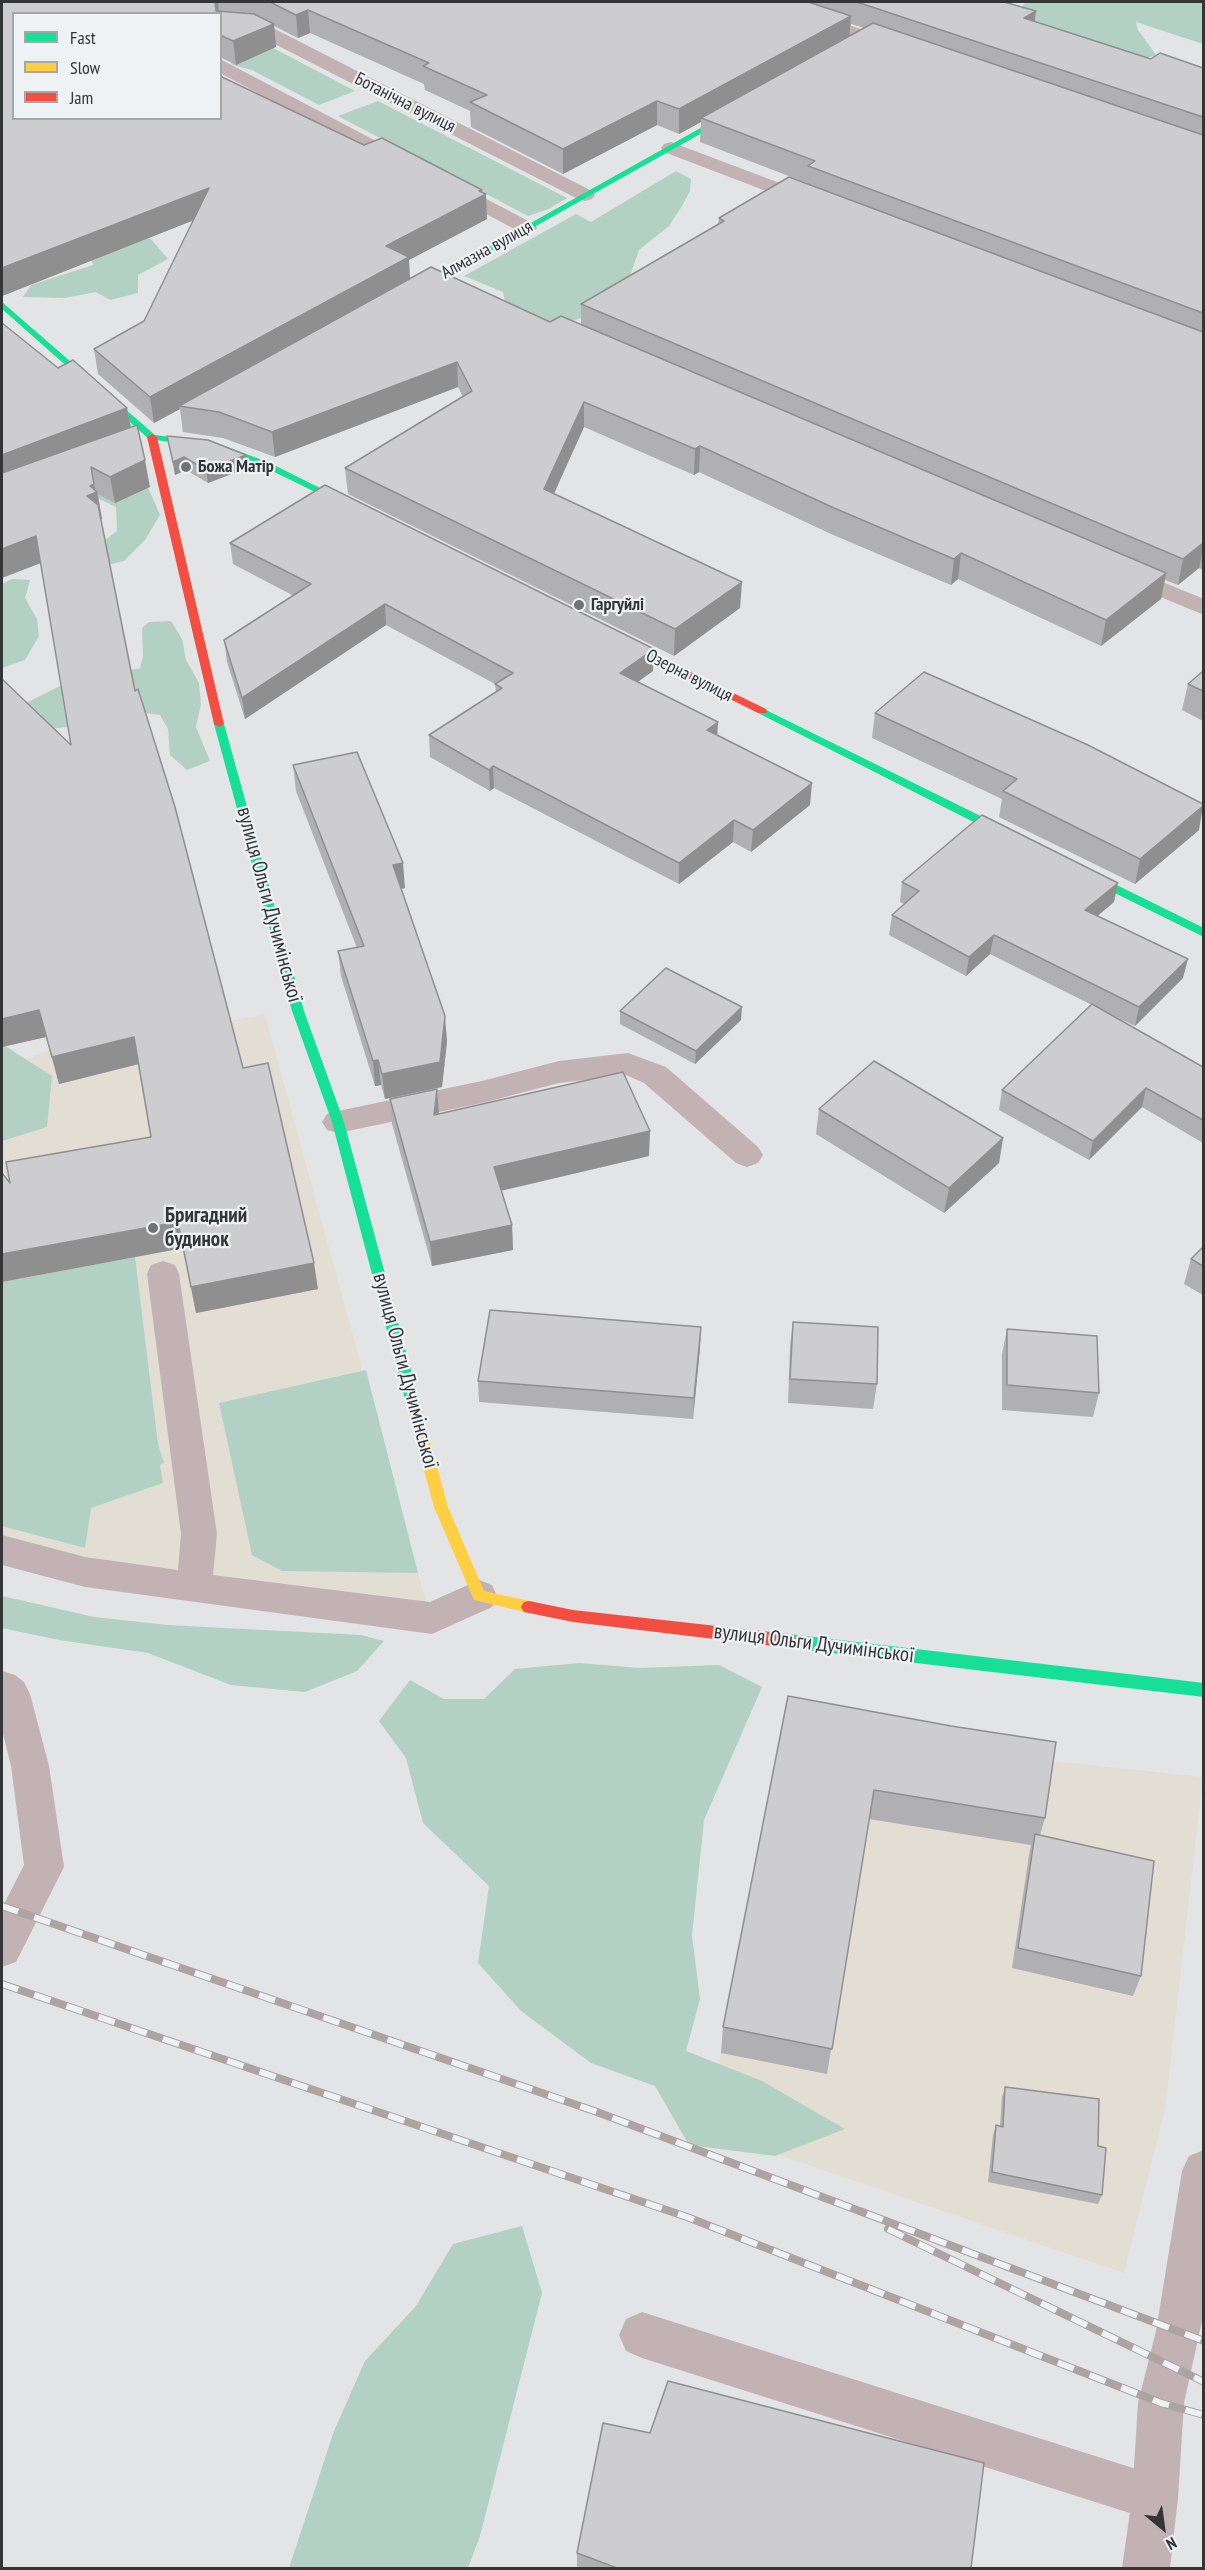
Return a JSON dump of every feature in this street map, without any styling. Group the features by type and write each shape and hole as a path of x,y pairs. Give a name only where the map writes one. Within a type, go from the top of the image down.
{"street":[{"path":"764,2 913,53"},
{"name":"Ботанічна вулиця","path":"222,27 238,26 262,30 585,195"},
{"path":"847,49 868,38"},
{"path":"222,66 526,228"},
{"name":"Алмазна вулиця","path":"398,300 449,281 526,228 754,101"},
{"path":"670,148 837,211"},
{"path":"2,305 147,439 214,445 267,465 374,518"},
{"path":"147,439 173,426"},
{"name":"вулиця Ольги Дучимінської","path":"147,439 221,731 298,1011 338,1122 441,1507 480,1596 573,1616 1203,1690"},
{"path":"1106,566 1203,608"},
{"name":"Озерна вулиця","path":"597,630 1033,848"},
{"path":"1065,864 1203,933"},
{"path":"338,1122 482,1092 559,1072 628,1065 655,1075 747,1155"},
{"path":"163,1274 199,1534 194,1588"},
{"path":"2,1550 85,1572 432,1618 480,1596"},
{"path":"2,1687 11,1694 30,1766 44,1866 2,1948"},
{"path":"1146,2568 1155,2498 1161,2403 1178,2331 1203,2171"},
{"path":"642,2335 1155,2498"}],"shaded area":[{"path":"265,1015 432,1624 62,1578 2,1564 2,1069 49,1050"},
{"path":"784,1725 881,1743 1203,1777 1165,2110 1124,2273 706,2130"}],"green space":[{"path":"1026,2 1203,2 1203,44 1136,22 1138,30 1157,56 1116,62 1017,12"},
{"path":"253,38 355,91 319,105 252,70 233,65 225,56"},
{"path":"378,101 567,198 549,209 528,216 338,116"},
{"path":"676,171 691,179 690,191 682,206 669,226 639,250 629,279 588,316 536,332 507,313 503,292 464,276 576,214 591,222"},
{"path":"142,229 168,259 138,275 138,293 110,300 96,292 64,298 23,297 31,285 93,265 87,245"},
{"path":"144,478 160,515 145,540 124,561 77,572 97,546 117,531 116,507 76,488"},
{"path":"12,579 30,580 25,598 37,619 39,636 25,660 2,668 2,584"},
{"path":"171,621 182,639 186,660 199,683 201,704 196,727 210,761 187,770 170,755 168,729 160,715 129,711 102,716 67,727 35,731 26,719 28,702 60,686 140,668 143,656 142,628 149,622"},
{"path":"2,1044 52,1076 47,1127 2,1141"},
{"path":"135,1257 158,1444 164,1463 160,1465 163,1483 91,1508 85,1548 2,1526 2,1282"},
{"path":"366,1370 418,1573 282,1571 252,1555 219,1403"},
{"path":"2,1596 94,1617 167,1625 361,1635 384,1641 357,1671 305,1692 231,1685 148,1653 59,1640 2,1628"},
{"path":"579,1663 640,1668 719,1665 762,1687 704,1820 692,1936 700,1999 686,2051 762,2081 845,2129 775,2156 689,2145 655,2086 591,2063 521,2011 478,1963 489,1886 423,1823 406,1758 379,1721 410,1680 444,1699 484,1699 515,1669"},
{"path":"522,2226 542,2293 480,2536 468,2568 289,2568 334,2431 365,2361 416,2306 453,2244"}],"building":[{"path":"2,2 215,2 216,11 254,14 274,24 233,41 222,36 222,12 12,12 12,120 222,120 222,77 364,145 382,138 486,194 386,246 409,257 150,397 94,349 144,321 209,188 2,268"},
{"path":"270,2 808,2 851,16 679,109 657,101 563,149 470,102 487,95 423,66 429,63 308,10 296,15"},
{"path":"857,2 1004,2 1036,11 1024,18 1151,59 1160,53 1203,68 1203,117"},
{"path":"873,23 1203,135 1203,313 808,166 815,161 701,118"},
{"path":"789,177 1203,332 1203,543 1183,559 581,304 724,221 719,218"},
{"path":"431,267 550,322 561,316 1166,573 1106,620 961,553 954,559 834,508 700,446 695,449 584,402 544,489 742,582 675,629 345,468 472,391 457,362 272,432 219,412 179,406"},
{"path":"2,323 58,368 73,360 127,408 2,455"},
{"path":"137,425 145,460 110,477 91,467 94,484 90,486 97,492 87,496 98,505 135,691 138,689 175,807 243,1068 268,1063 314,1263 191,1287 178,1222 2,1254 2,1173 10,1183 6,1162 151,1137 134,1037 52,1057 39,1010 2,1019 2,679 71,745 36,536 2,549 2,473"},
{"path":"167,436 208,440 246,455 206,470 184,457 173,462"},
{"path":"325,485 654,649 620,673 718,722 707,730 812,783 753,830 734,820 679,863 493,766 489,770 429,735 502,688 495,684 513,673 385,604 242,698 224,640 311,584 230,543"},
{"path":"1203,671 1203,691 1188,684"},
{"path":"924,672 1088,745 1203,806 1140,859 1003,791 1017,779 875,713"},
{"path":"357,752 403,863 393,865 445,1016 440,1062 382,1074 378,1060 373,1061 338,951 364,946 293,765"},
{"path":"982,815 1118,883 1085,910 1188,959 1139,1007 994,935 969,957 892,915 919,891 902,882"},
{"path":"666,968 742,1007 696,1051 620,1011"},
{"path":"1092,1004 1203,1067 1203,1120 1146,1088 1093,1141 1002,1090"},
{"path":"874,1061 1003,1138 949,1188 819,1109"},
{"path":"623,1072 650,1131 494,1167 512,1225 430,1242 390,1099 437,1089 434,1115"},
{"path":"1203,1247 1203,1266 1191,1259"},
{"path":"490,1310 701,1327 694,1398 478,1381"},
{"path":"793,1322 878,1327 877,1384 790,1379"},
{"path":"1007,1329 1097,1336 1099,1393 1007,1385"},
{"path":"788,1696 951,1726 1056,1742 1045,1818 874,1790 832,2049 723,2027"},
{"path":"1035,1834 1154,1861 1141,1976 1018,1948"},
{"path":"1005,2087 1099,2099 1098,2146 1106,2148 1102,2195 992,2172 996,2125 1003,2127"},
{"path":"668,2381 984,2463 971,2568 617,2568 577,2553 603,2423 650,2433"}],"railway":[{"path":"2,1906 597,2112 1204,2341"},
{"path":"2,1984 687,2217 1161,2403 1204,2415"},
{"path":"888,2229 1204,2382"}],"traffic: fast":[{"path":"406,295 741,109"},
{"path":"2,305 152,437 214,445 267,465 357,509"},
{"path":"762,711 1017,839"},
{"path":"219,724 298,1011 338,1122 414,1407"},
{"path":"1076,869 1204,933"},
{"path":"789,1641 1204,1690"}],"traffic: slow":[{"path":"414,1407 441,1507 479,1596 529,1607"}],"traffic: jam":[{"path":"152,437 219,724"},
{"path":"615,638 762,711"},
{"path":"529,1607 573,1616 789,1641"}],"place":[{"name":"Божа Матір","path":"186,467"},
{"name":"Гаргуйлі","path":"579,605"},
{"name":"Бригадний будинок","path":"153,1228"}]}
